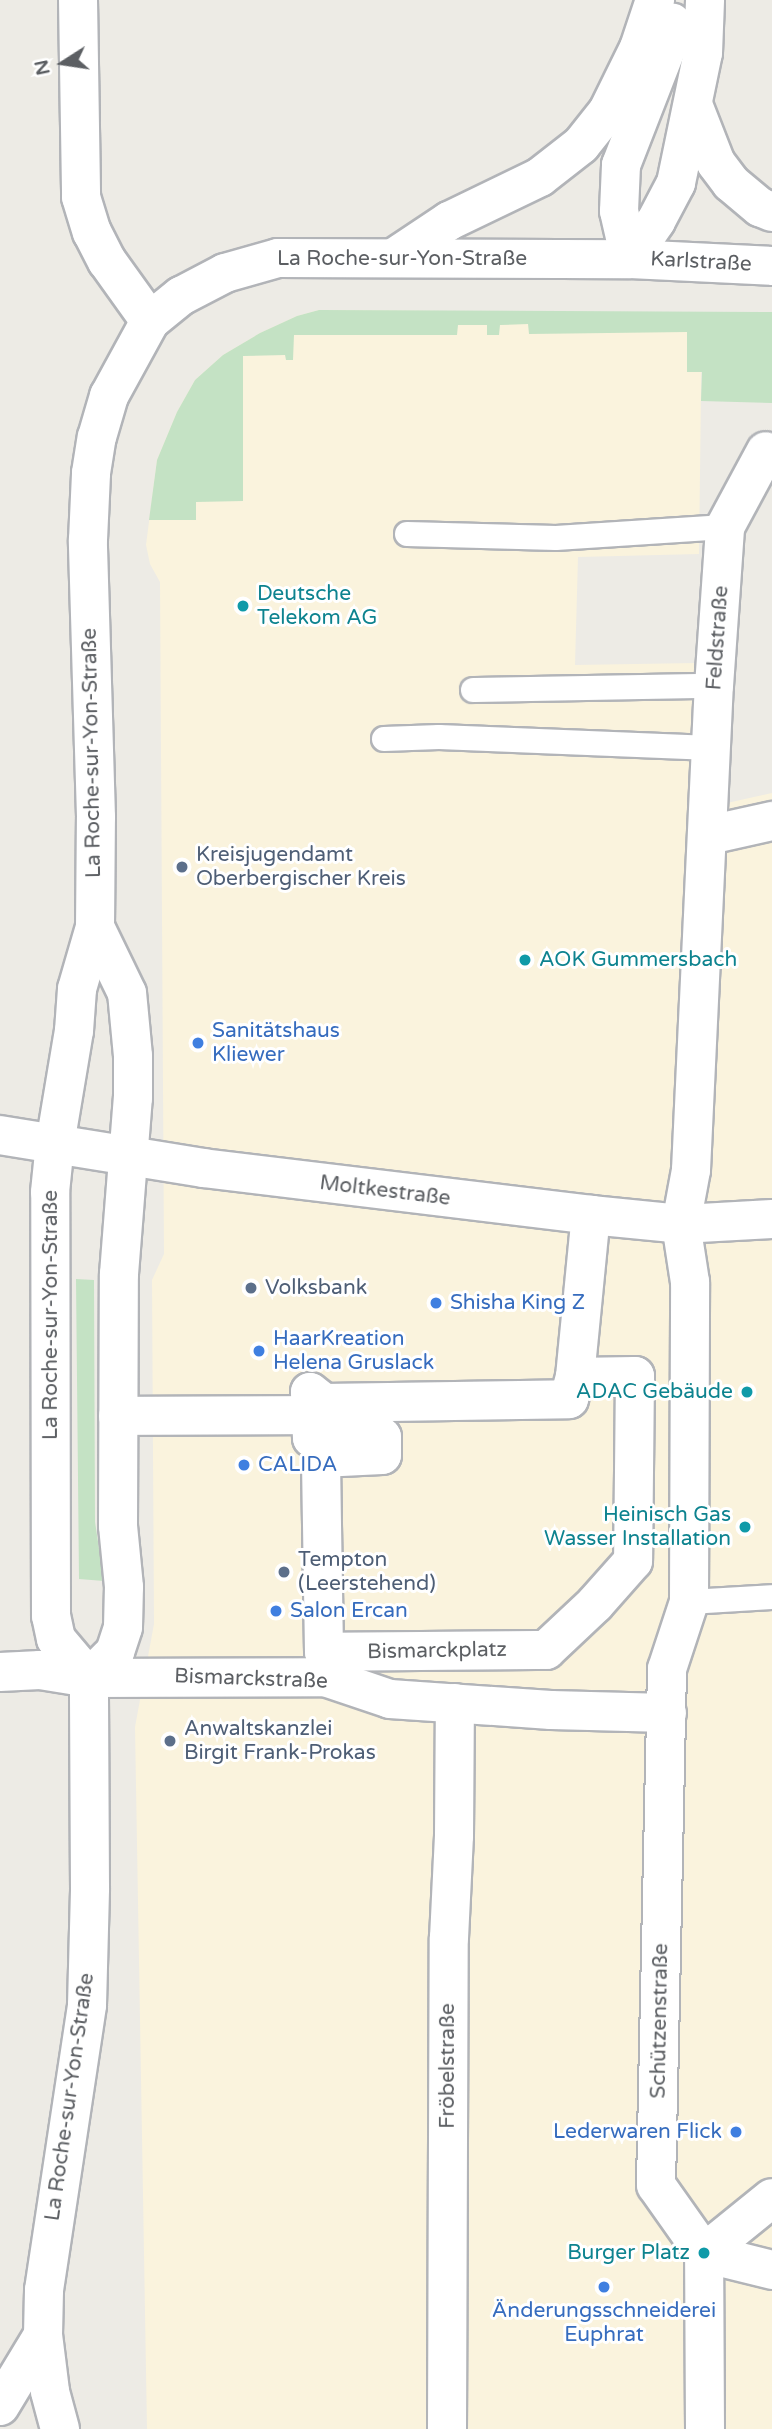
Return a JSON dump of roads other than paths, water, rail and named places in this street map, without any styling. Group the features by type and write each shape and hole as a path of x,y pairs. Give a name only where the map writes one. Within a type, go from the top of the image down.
{"street":[{"path":"78,0 81,197 92,232 107,261 150,321"},
{"path":"395,257 450,221 540,177 581,145 608,111 639,48 655,0"},
{"path":"630,259 619,211 621,165 667,47 677,0"},
{"path":"630,259 656,221 676,183 694,107 703,53 705,0"},
{"path":"694,107 716,163 731,183 760,207 772,212"},
{"name":"La Roche-sur-Yon-Straße","path":"60,2429 50,2391 43,2335 44,2290 87,2005 90,1888 89,1678 56,1639 51,1616 50,1245 55,1144 74,1031 76,989 95,927 96,817 88,594 91,474 97,437 109,396 150,321 181,296 225,273 251,264 278,258 630,259"},
{"name":"Karlstraße","path":"630,259 772,266"},
{"name":"Feldstraße","path":"681,1224 691,1171 714,686 725,527 766,451"},
{"path":"709,835 772,821"},
{"path":"89,1678 116,1652 123,1627 124,1587 118,1526 120,1249 134,1056 127,993 95,927"},
{"name":"Moltkestraße","path":"0,1135 203,1168 591,1215 681,1224 772,1219"},
{"path":"118,1416 311,1415 310,1392 324,1403 569,1398 575,1377 591,1215"},
{"name":"Schützenstraße","path":"681,1224 691,1282 689,1602 667,1669 656,2185 704,2253"},
{"name":"Bismarckplatz","path":"311,1415 312,1438 382,1437 382,1455 321,1458 324,1652 546,1650 633,1562 635,1376 575,1377"},
{"path":"370,1692 371,1652"},
{"name":"Bismarckstraße","path":"0,1672 40,1670 89,1678 326,1677 390,1699 667,1713"},
{"name":"Fröbelstraße","path":"447,2429 449,1938 454,1836 455,1703"},
{"path":"704,2253 772,2198"},
{"path":"704,2253 772,2270"},
{"path":"704,2253 705,2429"},
{"path":"0,2406 43,2335"}],"lane":[{"path":"407,534 556,538 725,527"},
{"path":"473,690 714,686"},
{"path":"384,739 439,737 712,748"},
{"path":"689,1602 772,1597"}],"place":[{"name":"Deutsche Telekom AG","path":"243,606"},
{"name":"Kreisjugendamt Oberbergischer Kreis","path":"182,867"},
{"name":"AOK Gummersbach","path":"525,960"},
{"name":"Sanitätshaus Kliewer","path":"198,1043"},
{"name":"Volksbank","path":"251,1288"},
{"name":"Shisha King Z","path":"436,1303"},
{"name":"HaarKreation Helena Gruslack","path":"259,1351"},
{"name":"ADAC Gebäude","path":"747,1392"},
{"name":"CALIDA","path":"244,1465"},
{"name":"Heinisch Gas Wasser Installation","path":"745,1527"},
{"name":"Tempton (Leerstehend)","path":"284,1572"},
{"name":"Salon Ercan","path":"276,1611"},
{"name":"Anwaltskanzlei Birgit Frank-Prokas","path":"170,1741"},
{"name":"Lederwaren Flick","path":"736,2132"},
{"name":"Burger Platz","path":"704,2253"},
{"name":"Änderungsschneiderei Euphrat","path":"604,2287"}]}
